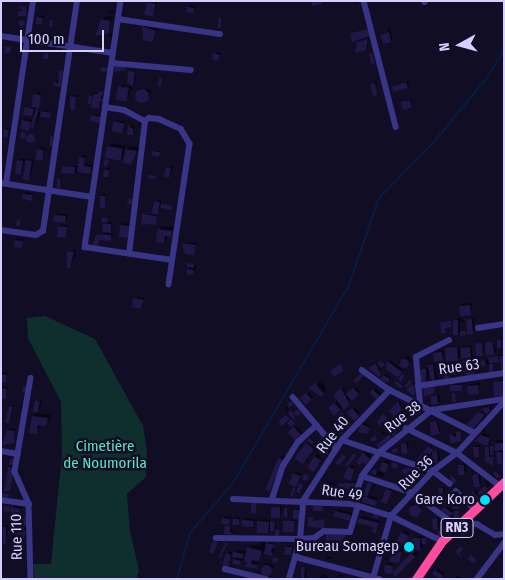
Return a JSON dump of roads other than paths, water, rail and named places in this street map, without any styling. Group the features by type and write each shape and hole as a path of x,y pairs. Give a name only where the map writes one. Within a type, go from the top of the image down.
{"highway":[{"name":"RN3","path":"416,579 442,541 502,484"}],"street":[{"path":"33,1 4,183 92,196"},
{"path":"1,230 41,235 77,1"},
{"path":"120,1 85,247 172,260"},
{"path":"364,1 396,127"},
{"path":"118,19 220,34"},
{"path":"1,36 113,53"},
{"path":"112,63 190,70"},
{"path":"105,107 124,110 145,121"},
{"path":"145,121 149,118 159,119 181,129 189,138 169,284"},
{"path":"129,254 145,121"},
{"path":"478,328 504,324"},
{"path":"420,404 416,357 438,343 449,340"},
{"path":"362,370 390,390 475,433"},
{"name":"Rue 63","path":"418,386 504,373"},
{"name":"Rue 110","path":"31,378 15,472 29,504 31,579"},
{"name":"Rue 40","path":"303,501 342,440 390,390"},
{"path":"293,397 336,448"},
{"name":"Rue 38","path":"300,539 314,538 324,531 350,532 362,476 380,452 406,428 432,410 504,401"},
{"name":"Rue 36","path":"375,578 391,516 433,471 457,453 504,401"},
{"path":"272,499 284,466 298,442 316,426"},
{"path":"406,428 457,453 502,484"},
{"path":"342,440 433,471 450,484"},
{"path":"1,451 18,454"},
{"path":"362,476 413,493 460,525 476,524 494,535 504,534"},
{"path":"456,491 476,510"},
{"name":"Rue 49","path":"233,499 272,499 355,505 391,516 442,541"},
{"path":"1,500 29,504"},
{"path":"290,579 300,539 303,501"},
{"path":"216,538 300,539"},
{"path":"477,579 480,571 504,543"},
{"path":"296,557 375,578"},
{"path":"225,569 266,579"}],"waterway":[{"path":"177,579 190,533 233,483 349,285 379,198 433,143 486,79 504,50"}],"place":[{"name":"Gare Koro","path":"485,500"},
{"name":"Bureau Somagep","path":"409,547"}],"park label":[{"name":"Cimetière de Noumorila","path":"105,454"}]}
